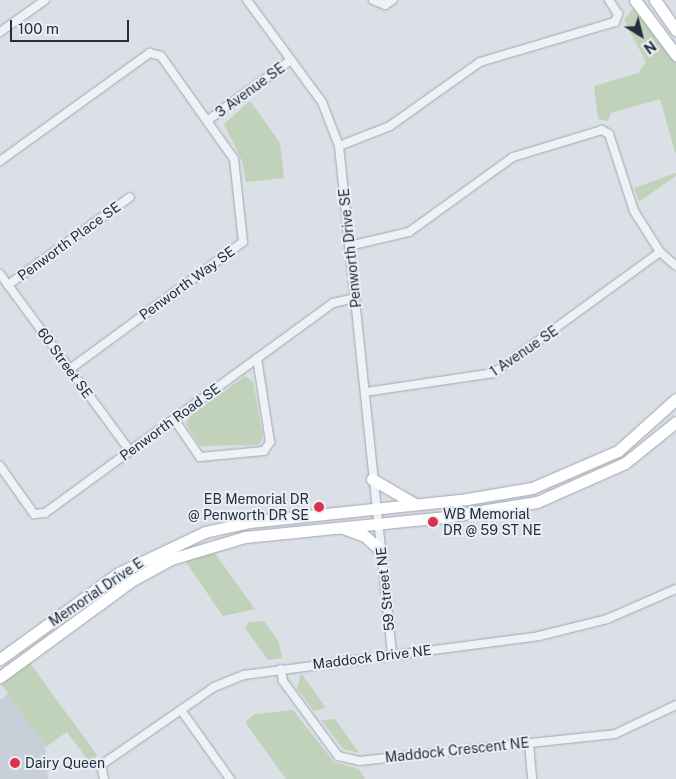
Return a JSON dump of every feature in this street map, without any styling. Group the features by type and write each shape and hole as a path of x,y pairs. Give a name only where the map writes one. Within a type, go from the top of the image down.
{"main road":[{"path":"635,0 676,55"},
{"path":"655,0 676,30"},
{"name":"Memorial Drive E","path":"0,659 119,573 158,550 249,522 513,493 561,479 618,450 676,399"},
{"name":"Memorial Drive E","path":"0,677 131,581 171,559 245,537 514,506 566,492 625,463 676,422"},
{"path":"372,479 415,504"},
{"path":"339,527 364,536 380,550"}],"street":[{"path":"0,32 44,0"},
{"name":"Penworth Drive SE","path":"247,0 322,102 339,146 365,392 375,509 378,523"},
{"path":"373,0 385,5 393,0"},
{"path":"339,146 390,126 480,62 615,22 618,14 609,0"},
{"name":"Penworth Way SE","path":"0,161 150,53 161,56 234,159 243,242 70,370"},
{"name":"3 Avenue SE","path":"208,120 291,60"},
{"path":"349,246 409,232 513,157 602,130 609,134 634,211 660,252 676,266"},
{"name":"Penworth Place SE","path":"8,285 130,197"},
{"name":"1 Avenue SE","path":"365,392 494,373 660,252"},
{"name":"60 Street SE","path":"0,274 130,451"},
{"name":"Penworth Road SE","path":"0,466 34,514 45,513 333,303 355,298"},
{"path":"174,419 200,457 264,451 270,442 257,358"},
{"name":"59 Street NE","path":"378,523 392,654"},
{"name":"Maddock Drive NE","path":"104,779 101,765 181,710 244,675 576,628 676,589"},
{"name":"Maddock Crescent NE","path":"281,669 283,681 338,756 352,760 614,734 676,705"},
{"path":"181,710 230,779"},
{"path":"529,743 532,779"}],"shaded area":[{"path":"8,694 45,745 48,779 0,779 0,700"}],"green space":[{"path":"634,8 676,63 676,155 660,99 611,113 608,121 598,119 594,86 638,73 646,62 624,20"},
{"path":"250,101 280,143 284,178 246,182 242,161 224,124"},
{"path":"676,173 676,176 639,202 634,188"},
{"path":"245,376 253,381 263,437 259,445 200,446 186,424 189,417"},
{"path":"214,552 255,609 223,616 185,561"},
{"path":"264,621 279,642 282,658 268,660 245,628 249,622"},
{"path":"30,663 97,755 90,763 67,732 46,747 1,684"},
{"path":"301,673 326,708 314,711 297,689"},
{"path":"293,710 334,762 359,769 365,779 286,779 245,722 255,714"},
{"path":"335,719 359,753 343,749 321,720"}],"place":[{"name":"EB Memorial DR @ Penworth DR SE","path":"319,507"},
{"name":"WB Memorial DR @ 59 ST NE","path":"433,522"},
{"name":"Dairy Queen","path":"15,763"}]}
